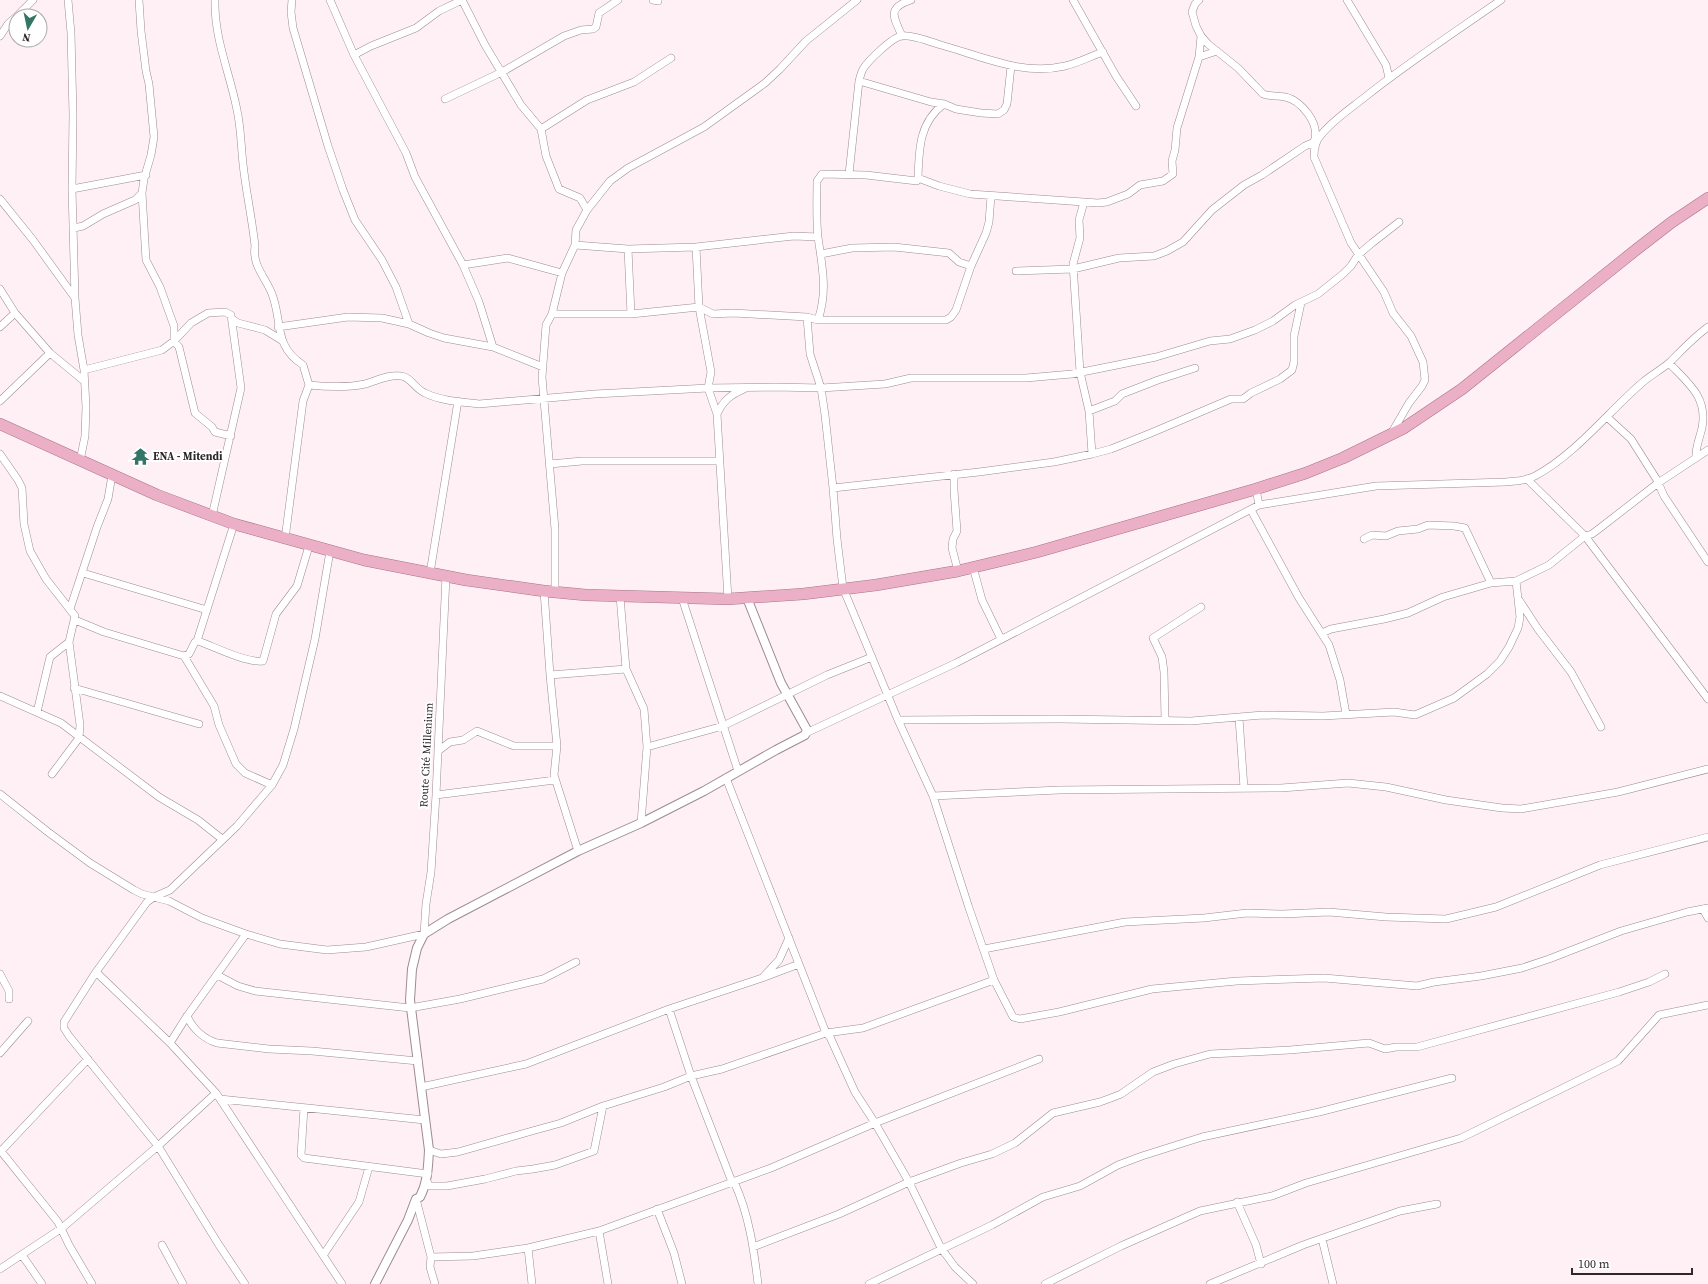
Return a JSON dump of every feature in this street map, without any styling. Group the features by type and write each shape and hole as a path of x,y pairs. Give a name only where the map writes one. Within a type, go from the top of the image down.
{"highway":[{"path":"0,424 157,495 234,524 308,546 446,576 549,592 620,596 728,599 804,594 876,585 958,571 1078,541 1256,489 1306,473 1343,458 1404,428 1462,389 1637,249 1672,222 1708,198"}],"street":[{"path":"26,8 34,0"},
{"path":"68,0 71,33 73,115 72,189 75,298 78,335 84,370 85,436 80,461"},
{"path":"139,0 154,137 142,193 146,260 160,287 174,326 174,341 179,347 195,413 212,427 215,432 231,436"},
{"path":"215,0 216,25 221,52 237,109 243,164 255,239 254,256 256,264 272,295 278,327 283,341 292,357 303,364 309,385 303,401 285,539"},
{"path":"292,0 291,12 293,28 337,172 356,220 382,260 396,287 409,324"},
{"path":"330,0 354,55 406,153 415,177 463,265 479,302 493,347"},
{"path":"354,55 371,46 416,28 439,11 462,0 485,45 521,105 541,130 546,156 559,189 580,198 587,210"},
{"path":"445,99 502,72 564,36 581,30 593,29 596,27 599,13 618,0"},
{"path":"578,851 555,780 554,764 557,746 550,675 549,592 555,529 543,398 543,367 546,325 552,314 562,273 575,245 576,230 587,210 602,189 618,174 704,127 765,83 806,41 857,0"},
{"path":"902,36 895,20 894,11 900,4 911,0"},
{"path":"1073,0 1136,106"},
{"path":"1199,0 1194,4 1192,12 1196,26 1201,36 1208,44 1238,68 1263,94 1267,96 1285,97 1308,111 1316,135 1314,157 1326,187 1358,255 1384,292 1396,318 1410,336 1423,362 1424,380 1422,386 1390,436"},
{"path":"1347,0 1386,65 1389,78"},
{"path":"1016,271 1073,269 1119,258 1154,256 1176,247 1191,234 1212,210 1240,188 1262,176 1315,141 1339,117 1389,78 1429,48 1454,34 1501,0"},
{"path":"0,36 8,24"},
{"path":"849,174 858,81 863,69 881,49 902,36 952,48 1011,66 1040,69 1066,66 1103,52"},
{"path":"918,178 956,191 991,196 1084,202 1107,202 1128,194 1140,185 1163,181 1173,174 1172,161 1176,150 1177,128 1200,57 1201,36"},
{"path":"1200,57 1217,51"},
{"path":"541,130 587,100 634,82 671,58"},
{"path":"858,81 931,102 944,104 956,109 981,113 1001,113 1007,104 1011,66"},
{"path":"918,178 920,147 924,131 935,111 944,104"},
{"path":"818,320 824,295 824,270 818,237 817,181 819,177 824,173 883,176 917,181 918,178"},
{"path":"72,189 146,175"},
{"path":"74,228 83,226 109,211 135,200 142,193"},
{"path":"552,314 631,314 699,307 713,314 733,313 807,317 818,320 946,320 952,317 956,310 971,266 986,233 989,222 991,196"},
{"path":"0,199 33,240 75,298"},
{"path":"1084,202 1079,220 1080,238 1074,257 1073,269 1080,372 1089,411 1092,454"},
{"path":"309,385 349,386 364,384 397,375 408,378 421,391 427,394 479,404 543,398 708,388 821,388 885,384 911,378 1026,378 1080,372 1156,357 1210,341 1230,339 1247,334 1318,294 1340,277 1351,266 1358,255 1399,222"},
{"path":"575,245 628,249 696,247 780,237 818,237"},
{"path":"696,247 699,307 711,372 708,388 717,414 728,599"},
{"path":"821,254 852,248 894,247 949,253 959,262 971,266"},
{"path":"628,249 631,314"},
{"path":"463,265 508,258 562,273"},
{"path":"0,289 16,313 50,353 84,381"},
{"path":"833,488 1054,462 1092,454 1111,449 1144,436 1231,399 1243,399 1251,393 1288,374 1293,366 1294,336 1301,303"},
{"path":"84,370 162,350 174,341 191,323 208,313 225,312 231,315 241,388 212,516"},
{"path":"0,327 16,313"},
{"path":"278,327 348,317 382,318 409,324 429,334 444,338 493,347 543,367"},
{"path":"807,317 810,354 821,388 843,588 898,720 933,796 994,980 1012,1017 1020,1019 1059,1012 1152,989 1237,980 1324,978 1417,986 1522,968 1620,931 1706,908 1708,918"},
{"path":"232,319 238,323 265,330 283,341"},
{"path":"1,797 90,863 134,890 169,901 202,918 246,934 280,944 327,950 366,947 424,934 448,919 578,851 641,823 704,792 726,778 806,734 956,663 1259,505 1376,486 1506,482 1527,479 1554,464 1607,417 1643,382 1669,362 1708,328"},
{"path":"0,400 50,353"},
{"path":"1669,362 1694,389 1700,397 1704,407 1705,418 1697,447 1696,458"},
{"path":"1089,411 1115,401 1122,394 1195,368"},
{"path":"717,414 722,403 728,397 748,387"},
{"path":"430,573 458,401"},
{"path":"1607,417 1631,439 1658,483 1664,496 1708,562"},
{"path":"1322,633 1331,629 1408,613 1443,597 1491,583 1516,581 1549,565 1585,536 1592,534 1658,483 1708,450"},
{"path":"0,454 22,488 24,524 30,551 46,579 70,610 75,620 104,632 184,656 214,706 219,725 236,764 245,772 272,785"},
{"path":"550,464 582,461 720,461"},
{"path":"954,474 957,531 953,539 952,548 958,571"},
{"path":"70,610 108,498 112,475"},
{"path":"1527,479 1585,536 1708,699"},
{"path":"1256,489 1259,505"},
{"path":"1251,510 1300,598 1329,645 1340,680 1346,714"},
{"path":"184,656 188,654 197,641 234,524"},
{"path":"1364,539 1372,535 1386,536 1398,531 1418,529 1428,525 1465,528 1491,583"},
{"path":"197,641 242,657 263,661 276,614 297,586 308,546"},
{"path":"245,1284 158,1146 69,1036 64,1028 64,1022 96,972 147,902 170,890 236,826 272,785 284,765 315,640 330,551"},
{"path":"973,567 982,600 1001,639"},
{"path":"83,572 207,610"},
{"name":"Route Cité Millenium","path":"424,934 426,904 431,872 436,795 446,576"},
{"path":"898,720 1060,718 1191,721 1263,715 1311,716 1394,712 1415,715 1458,695 1500,661 1518,628 1520,617 1516,581"},
{"path":"620,596 626,669 644,709 647,747 641,823"},
{"path":"682,598 738,772"},
{"path":"747,598 782,683 807,730 806,734"},
{"path":"1519,600 1538,629 1571,672 1601,727"},
{"path":"1165,720 1164,672 1162,657 1153,641 1153,638 1201,607"},
{"path":"52,774 80,738 80,725 69,642 75,620"},
{"path":"37,712 50,657 69,642"},
{"path":"647,747 723,726 827,675 872,658"},
{"path":"550,675 626,669"},
{"path":"74,688 199,724"},
{"path":"0,696 61,723 159,797 198,820 222,839"},
{"path":"1239,718 1244,788"},
{"path":"438,751 450,742 463,740 477,731 514,746 557,746"},
{"path":"933,796 1059,790 1295,787 1348,783 1366,784 1446,800 1520,809 1618,792 1708,769"},
{"path":"726,778 826,1034 830,1037 855,1092 875,1123 908,1182 941,1248 955,1267 973,1284"},
{"path":"436,795 555,780"},
{"path":"984,949 1125,922 1204,918 1247,913 1283,914 1329,912 1386,918 1446,919 1496,907 1600,865 1708,837"},
{"path":"170,1043 187,1016 246,934"},
{"path":"424,934 417,948 412,969 410,1008 429,1150 429,1186 458,1184 555,1164 594,1151 603,1106"},
{"path":"762,978 779,960 789,938"},
{"path":"217,975 238,986 255,991 410,1008 460,999 543,979 576,962"},
{"path":"421,1087 526,1064 669,1009 799,964"},
{"path":"96,972 170,1043 218,1096 324,1254 342,1284"},
{"path":"0,974 9,991 9,1000"},
{"path":"753,1247 839,1214 908,1182 961,1163 992,1154 1015,1143 1053,1113 1100,1102 1121,1094 1153,1072 1174,1064 1210,1054 1290,1050 1369,1042 1385,1049 1396,1046 1417,1047 1619,992 1649,982 1665,974"},
{"path":"429,1150 441,1154 458,1152 562,1123 603,1106 664,1087 691,1076 722,1069 826,1034 863,1028 994,980"},
{"path":"1045,1284 1121,1246 1200,1211 1237,1202 1272,1196 1306,1183 1461,1138 1618,1061 1659,1015 1708,1005"},
{"path":"669,1009 691,1076 732,1182 735,1184 742,1202 753,1247 758,1284"},
{"path":"187,1016 198,1032 217,1043 269,1049 312,1051 418,1061"},
{"path":"0,1053 28,1021"},
{"path":"88,1059 2,1155 62,1228 69,1245 92,1284"},
{"path":"432,1257 473,1256 528,1248 599,1231 771,1168 875,1123 1039,1059"},
{"path":"869,1284 941,1248 992,1225 1043,1197 1084,1184 1118,1165 1142,1156 1202,1137 1319,1112 1452,1078"},
{"path":"0,1268 62,1228 218,1096 304,1108 425,1120"},
{"path":"304,1108 303,1158 369,1167 428,1178"},
{"path":"324,1254 359,1202 369,1167"},
{"path":"375,1284 408,1220 416,1199 420,1197 428,1178"},
{"path":"416,1199 432,1257 430,1267 435,1284"},
{"path":"1237,1202 1256,1245 1261,1264"},
{"path":"1210,1284 1322,1239 1400,1211 1437,1204"},
{"path":"657,1209 674,1253 682,1284"},
{"path":"599,1231 608,1284"},
{"path":"1322,1239 1333,1284"},
{"path":"162,1246 183,1284"},
{"path":"528,1248 532,1284"},
{"path":"22,1255 42,1284"}],"place":[{"name":"ENA - Mitendi","path":"140,456"}]}
